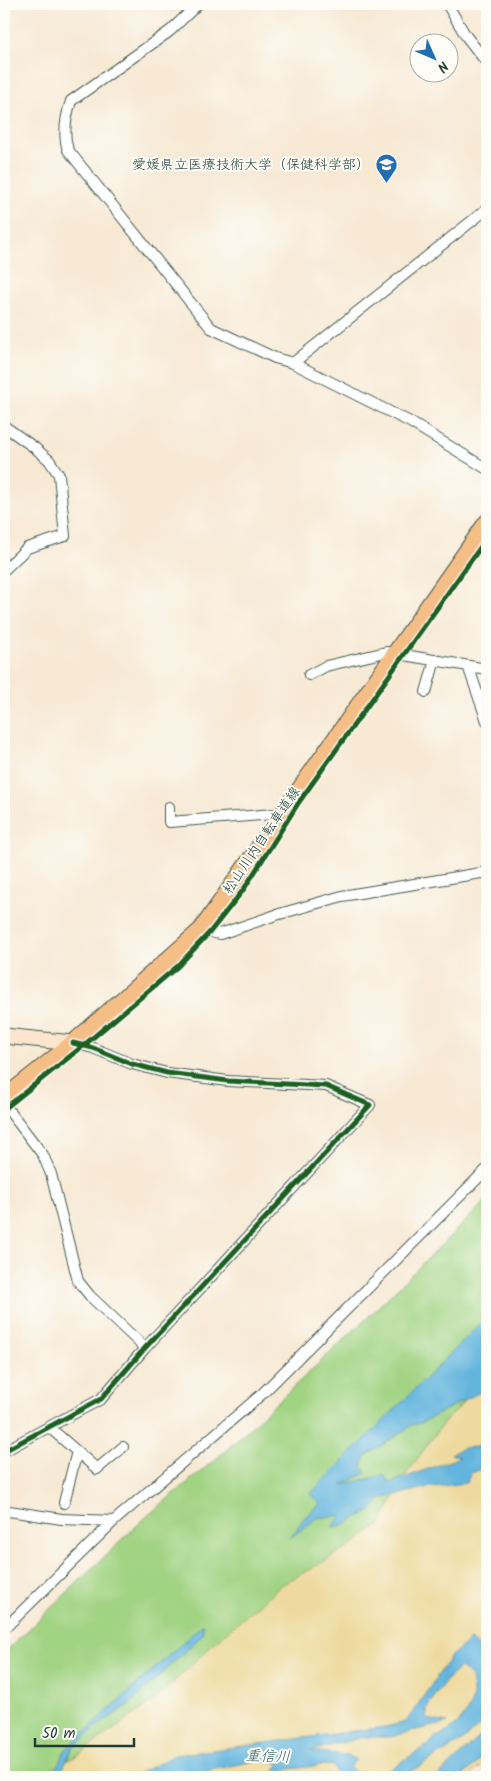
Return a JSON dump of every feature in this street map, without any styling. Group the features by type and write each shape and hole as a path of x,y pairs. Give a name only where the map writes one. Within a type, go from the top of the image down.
{"main road":[{"path":"4,1098 73,1043 201,930 487,522"},
{"path":"4,1036 73,1043"}],"street":[{"path":"198,4 170,31 71,101 68,110 65,141 68,150 211,328 275,358 293,363 410,422 487,469"},
{"path":"447,4 466,36 487,63"},
{"path":"293,363 487,208"},
{"path":"4,426 49,460 59,474 65,536 28,548 4,570"},
{"path":"309,675 326,666 386,652 487,669"},
{"path":"426,692 435,660"},
{"path":"468,666 487,721"},
{"path":"169,807 169,822 274,814 280,818"},
{"path":"201,930 220,934 342,896 487,872"},
{"path":"4,1451 100,1399 370,1105 326,1086 228,1081 167,1074 73,1043"},
{"path":"4,1104 43,1155 48,1167 78,1281 90,1296 145,1348"},
{"path":"4,1629 114,1521 262,1394 487,1169"},
{"path":"49,1427 97,1469 123,1447"},
{"path":"64,1503 77,1451"},
{"path":"4,1513 9,1511 62,1519 114,1521"}],"green space":[{"path":"487,1200 487,1377 441,1426 405,1476 380,1525 346,1549 157,1698 78,1755 37,1777 4,1777 4,1653 145,1518 223,1453 367,1318"}],"sand":[{"path":"487,1377 487,1762 467,1777 37,1777 78,1755 157,1698 213,1644 283,1584 346,1549 380,1525 405,1476 441,1426"}],"water":[{"path":"487,1317 487,1382 482,1391 421,1423 412,1425 366,1456 362,1466 366,1473 342,1485 384,1475 390,1483 460,1457 451,1454 463,1448 487,1446 487,1467 471,1473 466,1483 425,1488 380,1499 371,1511 342,1525 332,1527 342,1515 317,1518 290,1538 305,1517 320,1504 310,1494"},
{"path":"203,1624 203,1634 130,1704 96,1727 72,1749 59,1777 48,1777 54,1773 65,1750"},
{"name":"重信川","path":"470,1640 487,1653 487,1720 459,1743 401,1777 370,1777 381,1775 431,1743 435,1737 454,1727 464,1716 471,1703 473,1692 471,1676 460,1668 449,1677 427,1707 427,1719 448,1723 391,1737 363,1737 311,1751 347,1755 356,1760 349,1767 365,1777 338,1777 333,1766 322,1765 275,1771 280,1763 255,1761 177,1777 131,1777 175,1755 385,1727 406,1722 451,1656"},
{"path":"487,1730 487,1751 477,1764 460,1777 437,1777"},
{"path":"329,1774 338,1777 321,1777"}],"cycle path":[{"name":"松山川内自転車道線","path":"4,1109 178,966 210,932 244,889 299,802 487,538"},
{"path":"4,1451 101,1399 145,1348 370,1105 326,1086 228,1081 167,1073 132,1064 93,1048 73,1043"}],"place":[{"name":"愛媛県立医療技術大学（保健科学部）","path":"386,183"}]}
